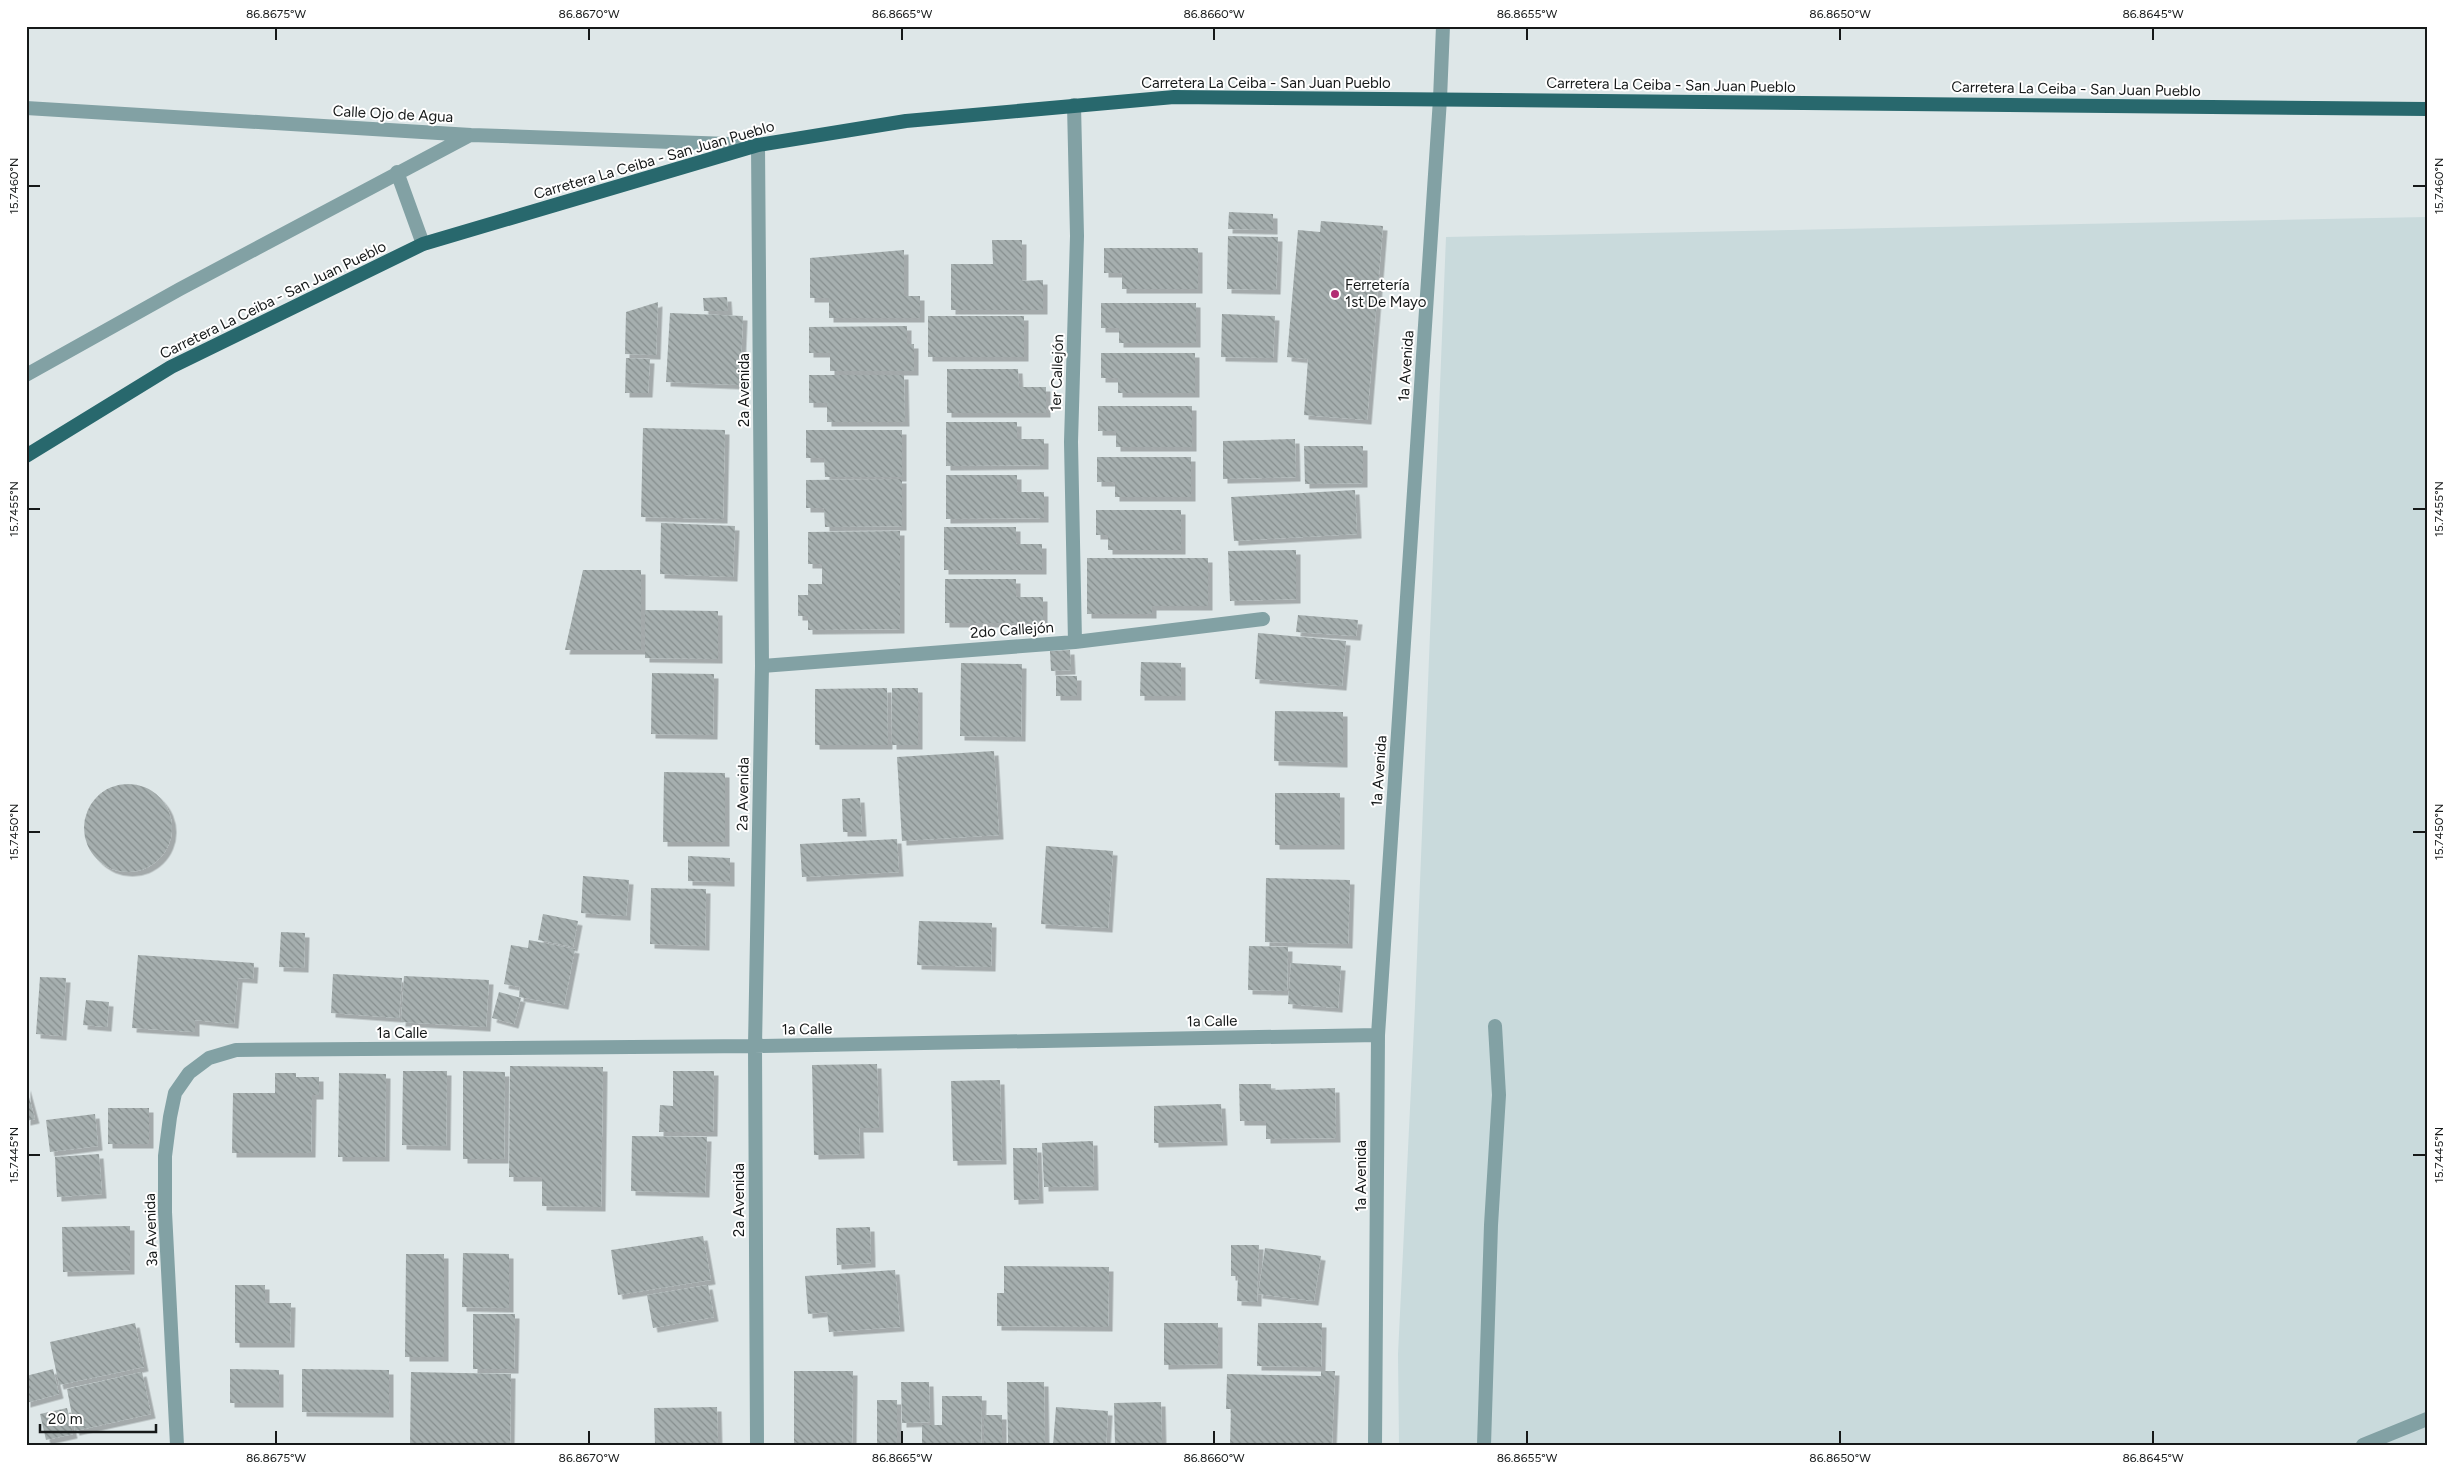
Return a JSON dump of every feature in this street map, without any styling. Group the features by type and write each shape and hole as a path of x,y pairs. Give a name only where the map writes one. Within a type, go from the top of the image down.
{"main road":[{"name":"Carretera La Ceiba - San Juan Pueblo","path":"26,456 171,367 422,244 758,144 906,121 1074,104 1174,97 2427,109"}],"street":[{"name":"1a Avenida","path":"1375,1445 1378,1035 1440,99 1442,26"},
{"name":"1er Callejón","path":"1074,104 1078,236 1071,442 1075,642"},
{"name":"Calle Ojo de Agua","path":"26,108 471,135 758,144"},
{"path":"26,375 180,289 397,172 471,135"},
{"name":"2a Avenida","path":"757,1445 755,1046 762,666 758,144"},
{"path":"397,172 422,244"},
{"name":"2do Callejón","path":"762,666 1075,642 1263,619"},
{"path":"1484,1445 1491,1224 1499,1095 1495,1026"},
{"name":"1a Calle","path":"236,1050 755,1046 1378,1035"},
{"name":"3a Avenida","path":"177,1445 165,1212 165,1156 170,1117 175,1093 189,1073 209,1058 236,1050"},
{"path":"2363,1445 2427,1419"}],"shaded area":[{"path":"2427,217 2427,1445 1399,1445 1398,1354 1415,1006 1446,237"}],"building":[{"path":"1229,212 1273,214 1273,230 1228,229"},
{"name":"Ferretería 1st De Mayo","path":"1321,221 1383,226 1367,420 1304,415 1308,359 1287,357 1298,230 1320,232"},
{"path":"1228,236 1278,237 1276,290 1227,289"},
{"path":"992,240 1022,240 1022,281 1043,280 1043,310 951,310 951,264 993,264"},
{"path":"1104,248 1198,248 1198,289 1122,289 1122,273 1104,273"},
{"path":"904,250 904,296 920,296 920,318 829,318 829,298 810,298 810,258"},
{"path":"727,297 728,311 704,311 703,298"},
{"path":"658,302 656,355 625,354 626,312"},
{"path":"1101,303 1196,303 1196,343 1119,343 1119,328 1101,328"},
{"path":"670,313 743,316 740,385 666,382"},
{"path":"1222,314 1275,316 1273,358 1221,357"},
{"path":"928,316 1024,316 1024,357 928,357"},
{"path":"907,326 907,344 914,344 914,371 830,371 830,353 809,353 809,327"},
{"path":"1101,353 1195,353 1195,393 1118,393 1118,378 1101,378"},
{"path":"626,358 650,359 648,393 625,393"},
{"path":"947,369 1018,369 1019,387 1046,387 1046,413 947,413"},
{"path":"809,375 904,375 905,422 827,422 827,403 809,403"},
{"path":"1098,406 1192,406 1192,447 1116,447 1116,431 1098,431"},
{"path":"946,422 1017,422 1017,439 1044,439 1044,465 946,466"},
{"path":"643,428 725,430 723,519 641,517"},
{"path":"806,430 902,430 902,477 825,477 824,458 806,458"},
{"path":"1295,439 1296,477 1223,479 1223,441"},
{"path":"1304,446 1363,446 1363,483 1305,484"},
{"path":"1097,457 1191,457 1191,497 1115,497 1115,482 1097,482"},
{"path":"946,475 1017,475 1017,492 1044,492 1044,518 946,519"},
{"path":"902,479 902,526 825,527 824,508 806,508 806,480"},
{"path":"1355,490 1357,534 1234,541 1231,497"},
{"path":"1096,510 1181,510 1181,550 1108,550 1108,535 1096,535"},
{"path":"661,523 735,526 733,577 660,574"},
{"path":"944,527 1016,527 1016,544 1042,544 1042,570 944,570"},
{"path":"900,531 900,629 808,630 808,616 798,616 798,595 808,595 808,584 822,584 822,564 808,564 808,532"},
{"path":"1296,550 1296,599 1230,601 1228,551"},
{"path":"1087,558 1208,558 1208,606 1152,606 1152,614 1087,614"},
{"path":"583,570 641,570 641,650 565,650"},
{"path":"945,579 1016,579 1016,597 1043,597 1043,623 945,623"},
{"path":"645,610 718,611 718,659 645,658"},
{"path":"1298,615 1358,620 1356,636 1296,632"},
{"path":"1258,633 1346,641 1342,686 1255,679"},
{"path":"1070,650 1071,670 1051,671 1050,651"},
{"path":"1141,662 1181,663 1181,696 1140,696"},
{"path":"961,663 1022,664 1021,737 960,736"},
{"path":"652,673 714,674 713,735 651,734"},
{"path":"1056,676 1077,676 1077,696 1056,696"},
{"path":"887,688 888,745 815,745 815,689"},
{"path":"892,688 918,688 918,745 892,745"},
{"path":"1275,711 1343,712 1343,763 1274,761"},
{"path":"994,751 999,835 902,841 897,757"},
{"path":"664,772 725,773 725,842 663,842"},
{"path":"128,784 145,787 159,797 169,811 172,828 169,845 159,859 145,869 128,872 111,869 97,859 87,845 84,828 87,811 97,797 111,787"},
{"path":"1275,793 1340,793 1340,845 1275,845"},
{"path":"860,798 862,832 843,832 842,799"},
{"path":"897,839 899,872 802,877 800,844"},
{"path":"1046,846 1113,851 1108,928 1041,924"},
{"path":"688,856 730,858 730,882 688,881"},
{"path":"583,876 629,880 626,916 581,913"},
{"path":"1266,878 1350,880 1348,944 1265,942"},
{"path":"651,888 706,889 705,946 650,944"},
{"path":"543,914 578,921 573,947 538,940"},
{"path":"919,921 992,923 991,967 917,965"},
{"path":"281,932 305,933 304,968 279,967"},
{"path":"529,940 575,949 564,1005 519,997 520,987 504,984 511,945 528,948"},
{"path":"1249,946 1288,947 1287,991 1248,990"},
{"path":"138,955 254,963 253,979 238,978 234,1024 195,1020 195,1032 132,1028"},
{"path":"1291,963 1341,966 1338,1008 1288,1004"},
{"path":"333,974 402,978 399,1018 331,1013"},
{"path":"404,976 489,980 486,1027 401,1022"},
{"path":"40,977 66,978 62,1036 36,1034"},
{"path":"499,992 521,998 514,1024 492,1018"},
{"path":"86,1000 109,1002 107,1027 83,1025"},
{"path":"877,1064 879,1128 859,1128 860,1154 814,1155 812,1065"},
{"path":"510,1066 603,1067 601,1207 542,1206 542,1177 509,1177"},
{"path":"403,1071 447,1071 446,1146 402,1145"},
{"path":"463,1071 505,1072 504,1159 463,1159"},
{"path":"673,1071 714,1071 713,1132 659,1132 660,1105 673,1106"},
{"path":"275,1073 296,1073 296,1077 319,1077 319,1095 312,1095 311,1153 232,1153 233,1093 275,1093"},
{"path":"339,1073 386,1074 385,1157 338,1157"},
{"path":"1000,1080 1002,1160 953,1161 951,1081"},
{"path":"1239,1084 1271,1084 1271,1090 1335,1088 1336,1138 1266,1139 1266,1121 1240,1121"},
{"path":"26,1086 35,1119 26,1121"},
{"path":"1221,1104 1223,1141 1154,1143 1154,1106"},
{"path":"108,1108 149,1108 149,1144 108,1144"},
{"path":"95,1114 98,1146 50,1152 46,1120"},
{"path":"632,1136 707,1137 705,1193 631,1191"},
{"path":"1093,1141 1094,1186 1044,1187 1042,1143"},
{"path":"1013,1148 1037,1148 1039,1199 1014,1200"},
{"path":"99,1154 102,1194 57,1197 55,1157"},
{"path":"130,1226 130,1270 63,1272 62,1227"},
{"path":"870,1227 871,1263 837,1265 836,1228"},
{"path":"703,1236 711,1280 618,1295 611,1250"},
{"path":"1231,1245 1259,1245 1257,1302 1237,1301 1238,1276 1231,1276"},
{"path":"1265,1248 1321,1256 1314,1301 1258,1294"},
{"path":"463,1253 509,1254 509,1308 462,1307"},
{"path":"406,1254 444,1254 444,1357 405,1357"},
{"path":"1004,1266 1109,1267 1108,1327 997,1326 997,1293 1004,1293"},
{"path":"895,1270 900,1327 829,1332 827,1312 808,1314 805,1276"},
{"path":"235,1285 265,1285 265,1303 291,1303 290,1343 235,1343"},
{"path":"708,1285 714,1317 653,1328 647,1295"},
{"path":"473,1314 515,1314 514,1369 473,1369"},
{"path":"135,1323 144,1367 59,1385 50,1342"},
{"path":"1164,1323 1218,1323 1218,1364 1164,1365"},
{"path":"1258,1323 1322,1323 1321,1367 1257,1366"},
{"path":"53,1369 59,1394 26,1403 26,1376"},
{"path":"230,1369 279,1370 279,1403 230,1403"},
{"path":"302,1369 389,1370 389,1413 302,1412"},
{"path":"794,1371 853,1371 852,1445 794,1445"},
{"path":"1321,1371 1335,1371 1332,1445 1230,1444 1231,1409 1226,1409 1227,1374 1321,1376"},
{"path":"142,1372 151,1414 75,1431 67,1389"},
{"path":"411,1372 511,1374 510,1445 410,1445"},
{"path":"901,1382 929,1382 930,1422 902,1423"},
{"path":"1007,1382 1044,1382 1045,1445 1008,1445"},
{"path":"942,1396 982,1396 981,1445 922,1445 922,1425 942,1425"},
{"path":"877,1400 897,1400 897,1445 877,1445"},
{"path":"1161,1402 1162,1445 1115,1445 1114,1403"},
{"path":"717,1407 718,1445 655,1445 654,1408"},
{"path":"1056,1407 1108,1411 1106,1445 1053,1445"},
{"path":"67,1408 73,1434 46,1440 40,1414"},
{"path":"984,1415 1002,1415 1002,1445 984,1445"}],"place":[{"name":"Ferretería 1st De Mayo","path":"1335,294"}]}
